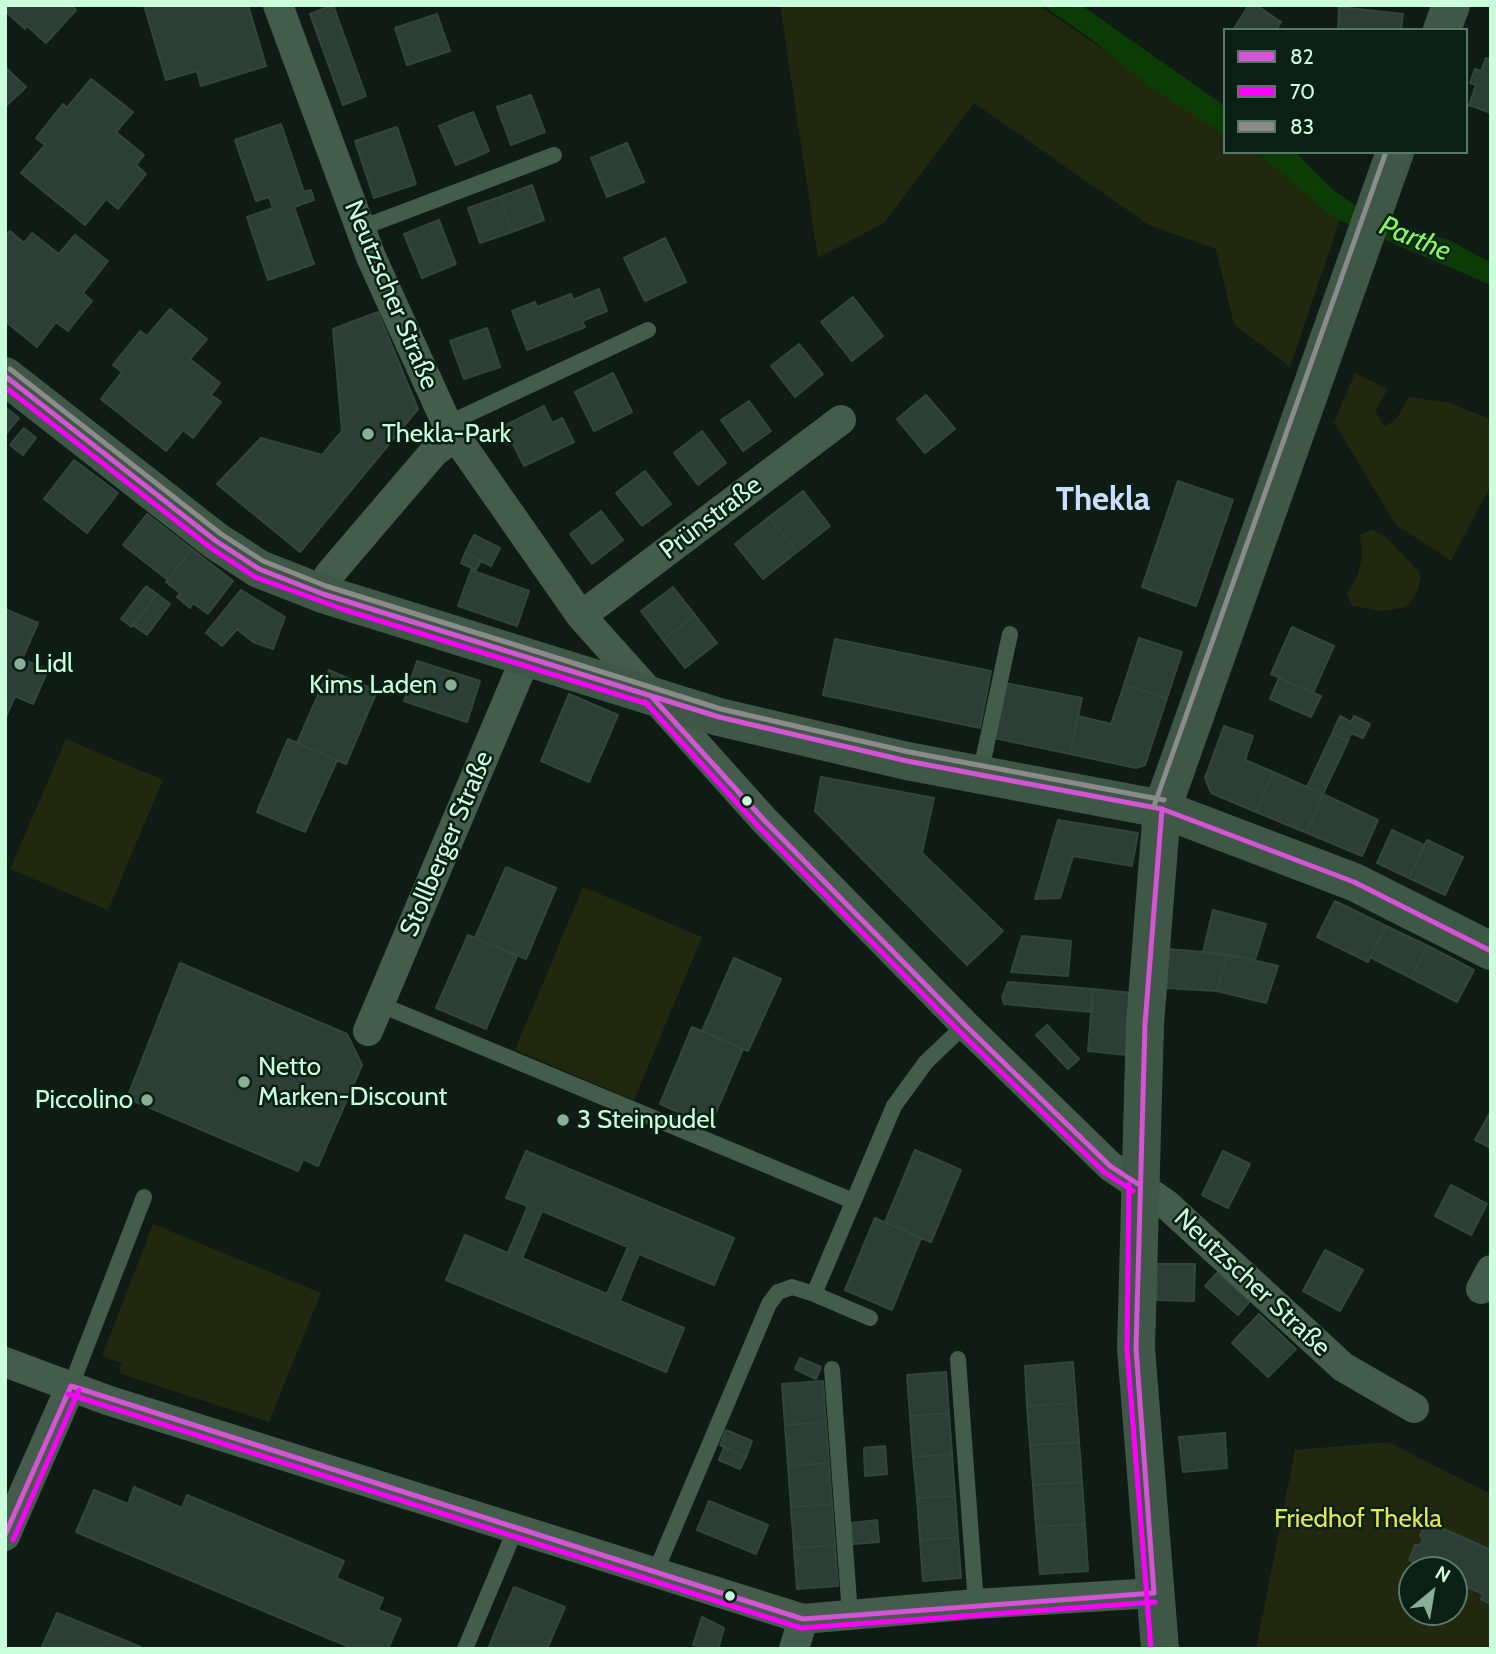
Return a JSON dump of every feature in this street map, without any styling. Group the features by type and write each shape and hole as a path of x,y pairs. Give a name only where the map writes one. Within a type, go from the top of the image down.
{"main road":[{"path":"1443,28 1451,5"},
{"path":"1160,1649 1136,1348 1138,1184 1147,988 1162,809 1391,164"},
{"path":"5,376 216,541 259,569 323,594 651,696 796,736 1162,809 1354,882 1491,951"}],"street":[{"name":"Neutzscher Straße","path":"278,5 360,228 450,430 581,616 764,820 964,1025 1110,1166 1167,1205 1343,1367 1414,1408"},
{"name":"Prünstraße","path":"581,616 841,420"},
{"path":"323,594 329,576 450,430"},
{"name":"Stollberger Straße","path":"374,1017 526,657"},
{"path":"5,1362 71,1387 803,1619 1154,1592"},
{"path":"5,1536 71,1387"},
{"path":"794,1649 803,1619"}],"lane":[{"path":"360,228 554,155"},
{"path":"450,430 648,330"},
{"path":"981,775 1010,635"},
{"path":"374,1017 853,1201"},
{"path":"814,1294 894,1105 926,1062 964,1025"},
{"path":"71,1387 145,1197"},
{"path":"655,1573 769,1304 778,1292 792,1287 870,1318"},
{"path":"958,1359 976,1604"},
{"path":"832,1369 850,1615"},
{"path":"465,1649 516,1528"}],"green space":[{"path":"780,5 1038,5 1223,131 1223,154 1258,154 1343,211 1290,367 1234,324 1216,249 1149,225 974,103 884,223 818,258"},
{"path":"1355,373 1388,389 1375,411 1385,427 1397,418 1409,397 1451,403 1491,420 1491,485 1451,561 1395,524 1334,422"},
{"path":"1372,529 1387,538 1419,572 1421,578 1416,594 1407,607 1383,611 1352,606 1347,594 1358,574 1362,557 1360,535"},
{"path":"66,739 163,780 108,910 10,869"},
{"path":"583,887 702,937 634,1100 515,1050"},
{"path":"153,1224 321,1293 269,1422 119,1373 122,1363 102,1356"},
{"name":"Friedhof Thekla","path":"1388,1442 1491,1494 1491,1649 1256,1649 1295,1450"}],"water":[{"path":"1042,5 1081,5 1223,105 1223,134 1150,87 1090,38"},
{"name":"Parthe","path":"1259,154 1297,154 1332,189 1356,206 1402,226 1449,240 1491,263 1491,285 1334,218"}],"building":[{"path":"5,5 71,5 76,10 46,43 5,11"},
{"path":"144,5 248,5 266,66 201,86 197,71 166,80"},
{"path":"333,5 366,96 343,105 310,14"},
{"path":"1249,5 1256,5 1281,22 1277,28 1234,28"},
{"path":"1339,7 1403,14 1401,28 1338,28"},
{"path":"437,14 450,51 407,65 395,28"},
{"path":"1486,58 1491,60 1491,113 1469,105 1476,85 1470,83 1475,69 1481,71"},
{"path":"5,67 26,87 5,107"},
{"path":"91,79 133,112 116,132 144,155 136,165 146,174 118,209 106,199 85,225 21,173 45,145 36,138 63,104 67,108"},
{"path":"531,95 545,132 511,145 497,107"},
{"path":"473,112 489,151 456,165 439,126"},
{"path":"281,124 304,192 311,190 314,200 294,207 314,264 268,280 247,217 273,208 269,197 256,201 235,140"},
{"path":"397,127 416,184 374,198 355,141"},
{"path":"627,143 644,182 607,197 591,158"},
{"path":"532,185 544,220 512,232 500,197"},
{"path":"500,197 512,232 480,243 468,208"},
{"path":"439,220 456,264 422,278 404,234"},
{"path":"10,231 24,243 32,233 59,254 75,235 108,261 83,293 92,301 68,331 56,322 37,347 5,321 5,237"},
{"path":"665,238 686,282 645,301 624,258"},
{"path":"599,289 607,311 582,321 585,327 527,350 512,311 535,302 537,307 571,294 573,300"},
{"path":"853,297 883,336 852,361 821,322"},
{"path":"170,309 207,339 190,359 220,383 211,395 221,402 193,438 183,430 166,451 101,399 122,372 113,365 140,331 147,336"},
{"name":"Thekla-Park","path":"378,312 418,409 300,552 217,484 261,438 322,455 342,431 333,329"},
{"path":"487,328 500,367 464,379 450,341"},
{"path":"799,344 823,374 795,397 771,366"},
{"path":"613,373 632,412 594,431 575,392"},
{"path":"926,395 955,429 925,453 897,419"},
{"path":"749,401 771,431 743,451 721,420"},
{"path":"544,406 552,423 562,418 574,442 524,466 504,426"},
{"path":"5,407 19,418 5,435"},
{"path":"24,428 36,438 23,455 10,445"},
{"path":"702,431 726,463 698,485 674,453"},
{"path":"74,460 118,493 87,533 44,499"},
{"path":"645,471 671,504 642,526 616,493"},
{"path":"1178,481 1233,500 1196,606 1142,587"},
{"path":"803,491 830,526 797,552 769,517"},
{"path":"601,511 623,540 592,564 570,534"},
{"path":"147,514 192,549 168,580 123,545"},
{"path":"769,517 797,552 763,579 735,544"},
{"path":"474,535 500,548 491,566 465,553"},
{"path":"192,549 233,581 208,614 193,603 190,608 177,597 180,593 166,582"},
{"path":"465,553 481,561 476,570 461,563"},
{"path":"471,570 529,591 517,626 458,606"},
{"path":"146,586 157,594 132,627 121,619"},
{"path":"673,587 695,615 663,640 641,611"},
{"path":"241,590 285,617 273,649 253,642 237,629 222,646 206,633"},
{"path":"157,594 170,604 147,635 133,625"},
{"name":"Lidl","path":"5,609 38,623 22,659 48,670 33,704 15,696 5,719"},
{"path":"695,615 717,643 685,668 663,640"},
{"path":"1292,627 1334,646 1313,693 1271,674"},
{"path":"1139,638 1182,652 1167,698 1124,685"},
{"path":"835,639 991,671 980,728 823,695"},
{"path":"417,661 480,681 467,722 404,701"},
{"path":"329,670 377,691 346,764 297,743"},
{"path":"1279,678 1321,696 1311,717 1270,699"},
{"path":"1005,683 1082,698 1070,754 994,738"},
{"path":"1124,685 1167,698 1145,765 1136,768 1070,754 1078,716 1111,724"},
{"path":"569,694 618,715 589,782 541,761"},
{"path":"1340,716 1351,722 1354,716 1370,724 1363,738 1351,733 1348,741 1332,734"},
{"path":"1224,726 1253,736 1245,760 1273,772 1256,812 1211,793 1205,778"},
{"path":"1332,734 1348,741 1323,794 1307,787"},
{"path":"288,739 337,760 305,832 257,812"},
{"path":"1273,772 1323,794 1307,833 1256,812"},
{"path":"821,777 934,798 922,853 1003,931 967,965 815,811"},
{"path":"1323,794 1378,820 1362,856 1307,833"},
{"path":"1058,820 1138,833 1132,866 1073,856 1060,898 1035,899"},
{"path":"1392,830 1424,845 1409,878 1377,863"},
{"path":"1427,840 1463,857 1445,895 1409,878"},
{"path":"506,867 556,888 526,959 475,938"},
{"path":"1335,901 1386,926 1368,962 1317,937"},
{"path":"1213,910 1266,924 1255,960 1203,952"},
{"path":"1386,926 1428,946 1411,978 1370,957"},
{"path":"468,935 517,956 486,1029 436,1008"},
{"path":"1022,936 1071,941 1068,976 1011,972"},
{"path":"1428,946 1474,970 1457,1002 1411,978"},
{"path":"1168,949 1227,954 1217,991 1166,988"},
{"path":"1227,954 1278,966 1266,1003 1217,991"},
{"path":"734,958 781,979 748,1051 702,1031"},
{"name":"Netto Marken-Discount","path":"180,963 347,1034 362,1065 318,1166 303,1159 298,1171 127,1098"},
{"path":"1008,982 1093,989 1092,1012 1004,1004 1002,997"},
{"path":"1093,989 1133,993 1127,1055 1088,1051"},
{"path":"1047,1025 1079,1059 1068,1069 1036,1035"},
{"path":"692,1027 743,1049 710,1126 660,1104"},
{"path":"1491,1111 1491,1148 1475,1140"},
{"path":"915,1150 961,1170 931,1242 885,1222"},
{"path":"526,1151 734,1238 714,1285 639,1254 620,1301 684,1328 666,1372 446,1280 465,1235 508,1253 528,1206 506,1198","holes":["542,1211 628,1247 607,1294 522,1258"]},
{"path":"1223,1151 1250,1164 1228,1208 1202,1195"},
{"path":"1451,1185 1487,1204 1471,1235 1435,1216"},
{"path":"875,1218 921,1238 892,1310 845,1290"},
{"path":"1325,1250 1363,1270 1340,1311 1303,1291"},
{"path":"1157,1264 1195,1264 1194,1301 1157,1300"},
{"path":"1217,1273 1250,1301 1238,1315 1205,1286"},
{"path":"1259,1314 1296,1349 1268,1377 1232,1343"},
{"path":"800,1358 821,1367 816,1379 795,1369"},
{"path":"1073,1362 1076,1403 1027,1406 1025,1366"},
{"path":"946,1372 949,1413 910,1416 907,1375"},
{"path":"823,1381 826,1422 785,1425 782,1384"},
{"path":"1076,1403 1079,1442 1030,1445 1027,1406"},
{"path":"949,1413 952,1454 913,1457 910,1416"},
{"path":"826,1422 829,1463 788,1466 785,1425"},
{"path":"726,1430 752,1441 746,1457 720,1445"},
{"path":"1225,1433 1227,1468 1183,1472 1179,1437"},
{"path":"1079,1442 1082,1482 1033,1485 1030,1445"},
{"path":"885,1446 887,1474 865,1476 864,1448"},
{"path":"724,1447 746,1457 740,1469 719,1460"},
{"path":"952,1454 955,1496 917,1498 913,1457"},
{"path":"829,1463 832,1504 791,1507 788,1466"},
{"path":"1082,1482 1085,1524 1036,1527 1033,1485"},
{"path":"134,1487 182,1508 187,1495 344,1561 336,1578 383,1598 378,1610 401,1619 388,1649 354,1649 76,1532 94,1490 128,1504"},
{"path":"955,1496 958,1537 920,1540 917,1498"},
{"path":"709,1501 768,1525 756,1554 697,1530"},
{"path":"832,1504 835,1545 794,1548 791,1507"},
{"path":"877,1520 879,1542 853,1544 851,1523"},
{"path":"1426,1521 1491,1550 1491,1604 1481,1599 1483,1594 1468,1587 1468,1556 1411,1556 1415,1545 1420,1545 1423,1540 1420,1536"},
{"path":"1085,1524 1088,1571 1040,1574 1036,1527"},
{"path":"958,1537 961,1578 923,1581 920,1540"},
{"path":"835,1545 838,1586 797,1589 794,1548"},
{"path":"514,1587 565,1607 547,1649 488,1649"},
{"path":"57,1613 141,1647 41,1649"},
{"path":"702,1617 724,1628 718,1649 693,1645"}],"transit line":[{"name":"83","path":"1154,806 1385,154"},
{"name":"83","path":"10,369 221,534 263,561 326,586 721,709 909,752 1164,800"},
{"name":"82","path":"5,376 216,541 259,569 323,594 719,717 907,761 1162,809 1354,882 1491,951"},
{"name":"70","path":"5,387 211,548 255,577 345,610 648,704"},
{"name":"82","path":"651,696 764,820 965,1025 1110,1166 1138,1184"},
{"name":"70","path":"645,702 758,826 959,1031 1104,1172 1133,1191"},
{"name":"82","path":"1154,1593 1136,1348 1145,1024 1162,809"},
{"name":"70","path":"1129,1184 1127,1349 1151,1649"},
{"name":"82","path":"71,1386 803,1619 1154,1593"},
{"name":"82","path":"5,1535 71,1386"},
{"name":"70","path":"13,1540 79,1390"},
{"name":"70","path":"68,1394 801,1628 1155,1602"}],"place":[{"name":"Thekla-Park","path":"368,434"},
{"name":"Lidl","path":"20,664"},
{"name":"Kims Laden","path":"451,685"},
{"name":"Netto Marken-Discount","path":"244,1082"},
{"name":"Piccolino","path":"147,1100"},
{"name":"3 Steinpudel","path":"563,1120"}],"district":[{"name":"Thekla","path":"1103,500"}]}
